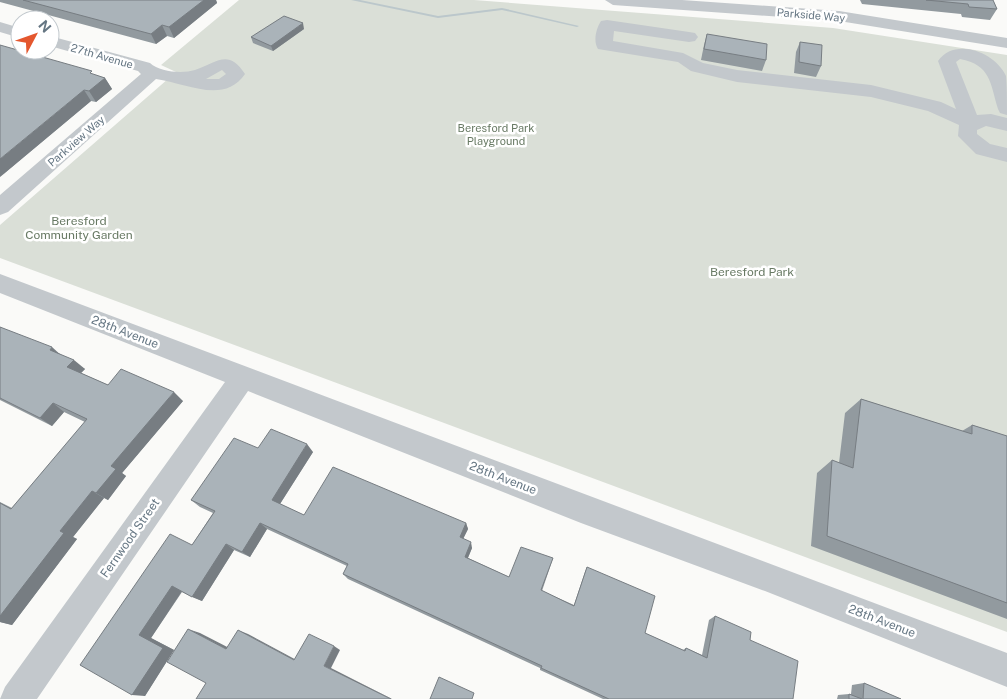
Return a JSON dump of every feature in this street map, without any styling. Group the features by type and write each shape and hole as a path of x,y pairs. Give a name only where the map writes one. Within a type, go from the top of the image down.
{"street":[{"name":"Parkside Way","path":"612,0 839,16 1007,43"},
{"path":"835,0 839,16"},
{"path":"683,58 690,37 692,15"},
{"path":"690,37 607,25 604,45 683,58 697,67 737,76 871,91 934,106 971,123 989,120 1007,126"},
{"name":"27th Avenue","path":"60,44 144,67 152,74"},
{"path":"971,123 947,61 958,53 978,56 994,67 1007,109"},
{"path":"152,74 180,77"},
{"name":"Parkview Way","path":"0,207 152,74"},
{"path":"971,123 967,128 968,136 972,142 993,153 1007,155"},
{"name":"28th Avenue","path":"0,283 581,509 765,576 1007,670"},
{"name":"Fernwood Street","path":"16,695 243,378"}],"green space":[{"name":"Beresford Park","path":"239,0 474,0 833,28 1007,55 1007,632 0,258 0,225 176,72 161,65"}],"building":[{"path":"23,0 204,0 169,27 162,25 151,34"},
{"path":"926,0 993,0 997,9 969,7 968,4"},
{"path":"284,16 303,23 271,46 251,37"},
{"path":"707,34 767,44 766,60 704,49"},
{"path":"800,42 822,45 821,66 799,62"},
{"path":"0,45 10,48 10,60 53,60 92,71 90,73 105,78 89,91 84,90 0,159"},
{"path":"0,327 52,347 50,350 74,360 67,367 108,385 121,369 174,392 111,466 116,469 96,493 92,491 60,531 64,533 0,616 0,503 11,509 87,419 53,403 40,418 0,398"},
{"path":"861,399 972,434 972,425 1007,436 1007,603 827,536 832,460 853,468"},
{"path":"271,429 307,444 272,500 304,515 333,467 466,523 460,537 471,542 465,557 509,577 521,547 553,558 541,590 574,606 587,567 655,596 645,633 685,651 686,648 707,658 715,616 751,632 750,640 798,661 793,699 609,699 343,574 348,564 260,523 242,552 226,544 192,597 172,586 139,635 163,648 132,695 80,665 170,534 192,545 215,511 191,500 234,438 258,448"},
{"path":"188,629 226,649 238,630 294,660 309,634 334,646 324,666 391,699 196,699 206,683 167,662"},
{"path":"439,677 474,693 472,699 430,699"},
{"path":"864,683 901,699 863,699"},
{"path":"849,694 862,699 849,699"}],"waterway":[{"path":"353,0 438,17 502,9 577,26"}],"park label":[{"name":"Beresford Park Playground","path":"496,134"},
{"name":"Beresford Community Garden","path":"79,228"}]}
